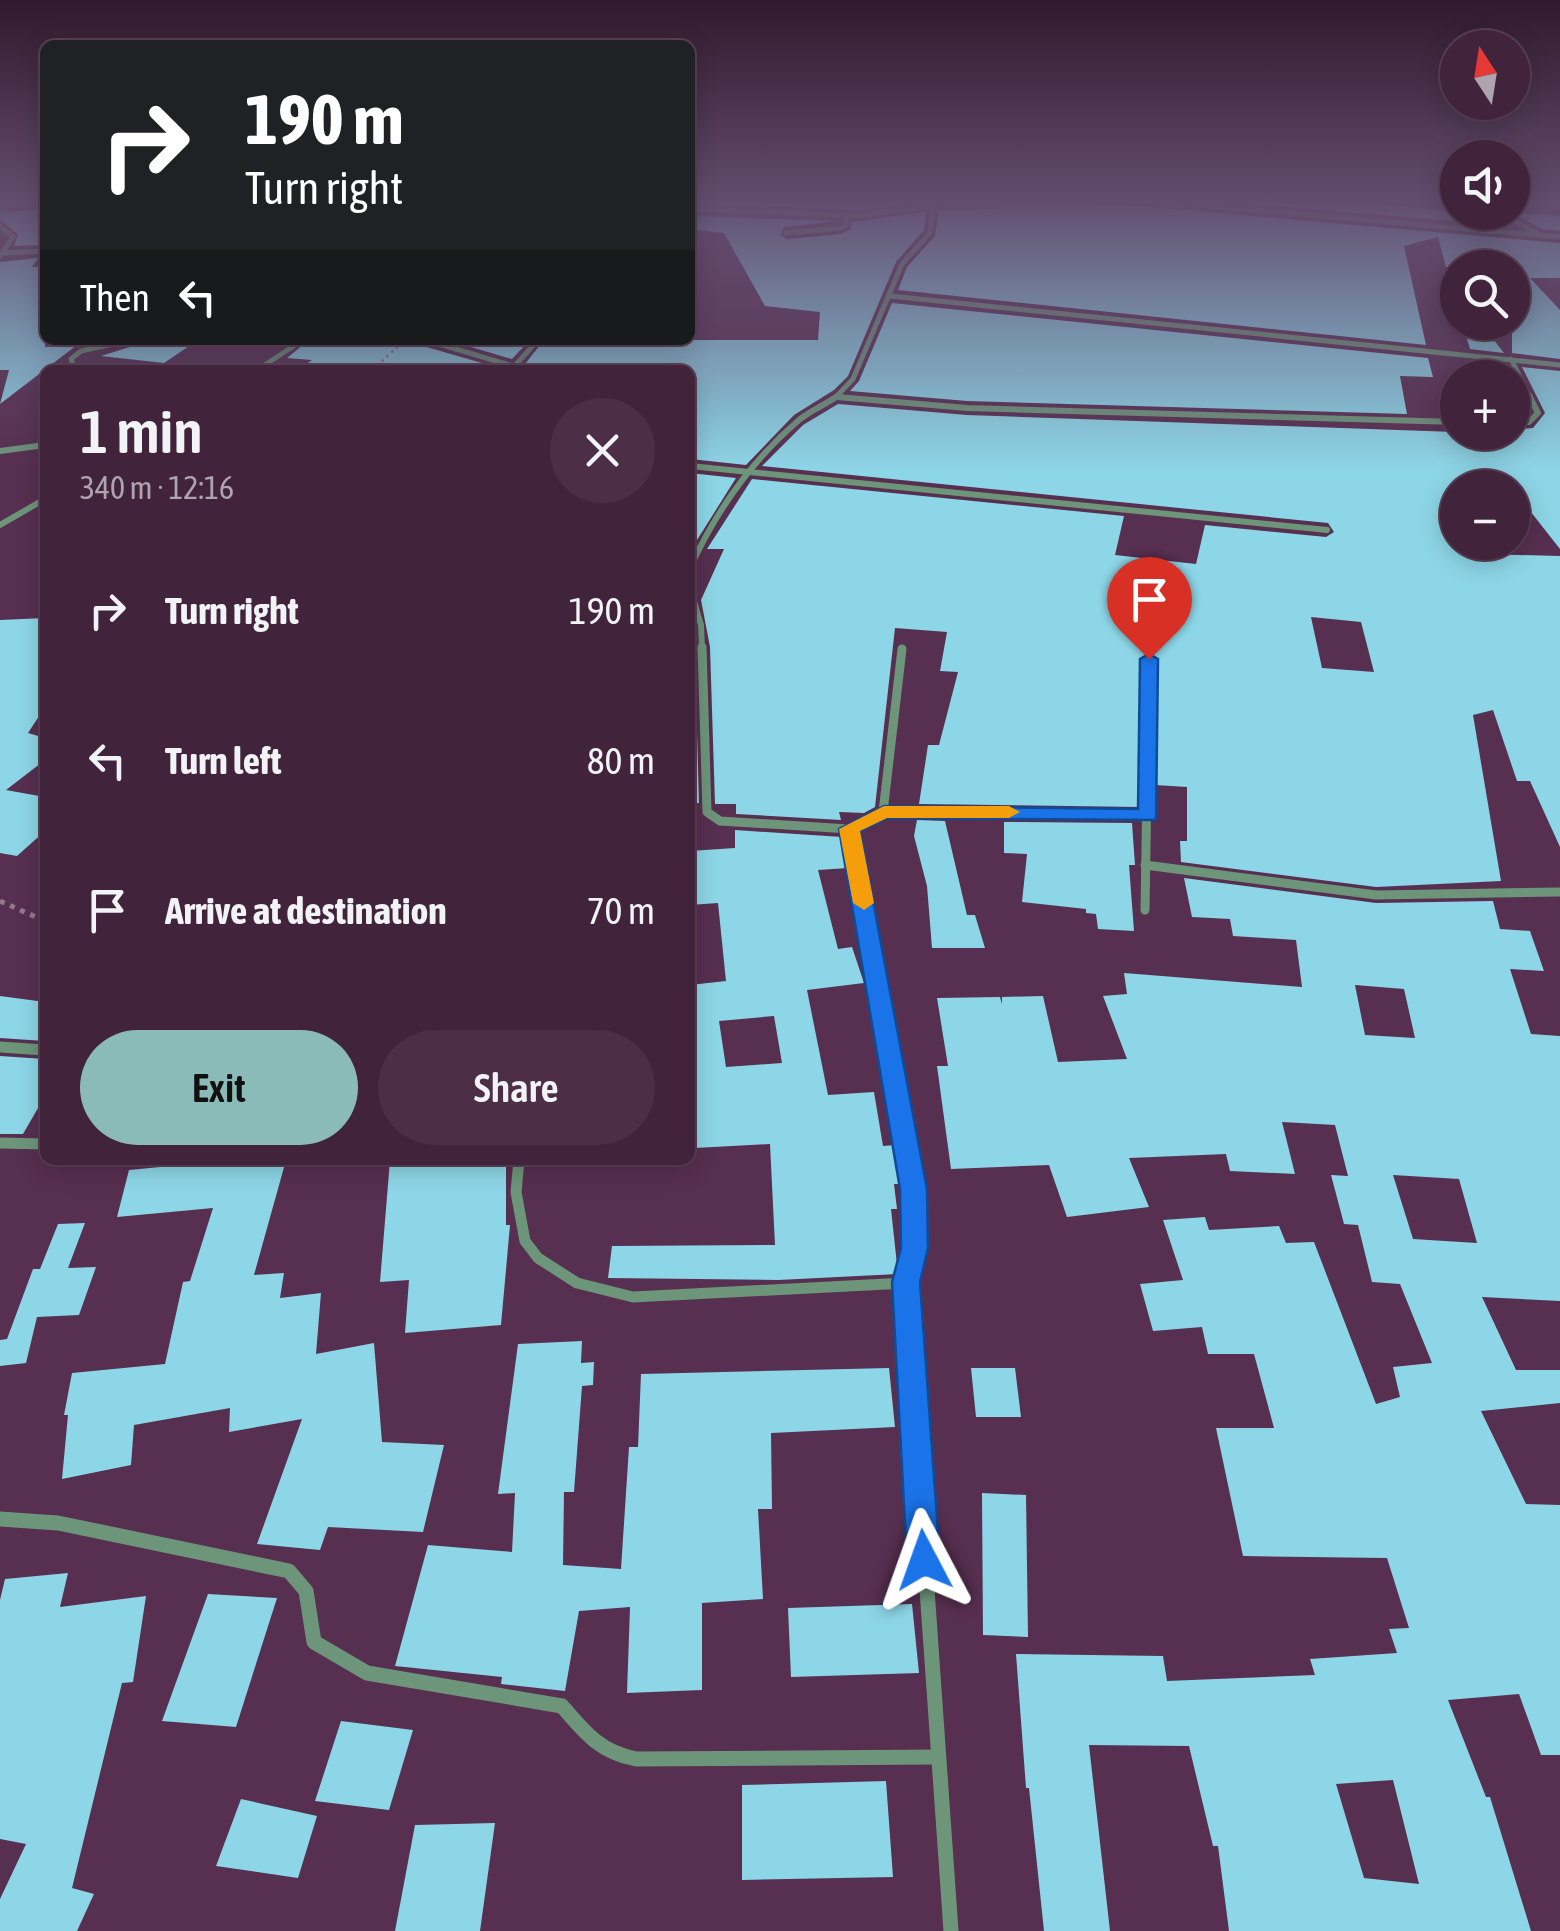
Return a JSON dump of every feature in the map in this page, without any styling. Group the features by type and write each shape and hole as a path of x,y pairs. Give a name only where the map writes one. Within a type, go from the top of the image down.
{"street":[{"path":"695,557 715,514 748,472 801,418 837,397 854,379 892,291"},
{"path":"890,296 1560,364"},
{"path":"73,365 71,359 81,351 109,345"},
{"path":"265,365 295,345"},
{"path":"441,345 503,365"},
{"path":"515,365 533,345"},
{"path":"837,397 908,406 1440,421"},
{"path":"1530,398 1538,414 1530,421"},
{"path":"0,451 40,445"},
{"path":"695,467 1327,530"},
{"path":"0,525 40,502"},
{"path":"695,609 703,642 703,784 707,812 720,821 849,829 884,812 1148,816"},
{"path":"884,812 902,649"},
{"path":"1145,910 1149,659"},
{"path":"849,829 914,1189 914,1248 906,1282 951,1931"},
{"path":"1145,866 1376,895 1560,892"},
{"path":"0,1047 40,1050"},
{"path":"0,1143 40,1144"},
{"path":"519,1165 516,1224 527,1249 542,1266 595,1291 634,1297 906,1282"},
{"path":"0,1518 58,1524 289,1571 306,1591 314,1642 339,1660 367,1673 562,1706 579,1721 593,1743 615,1755 636,1759 936,1757"}],"path":[{"path":"378,365 400,345"},
{"path":"0,901 40,918"}],"building":[{"path":"0,291 40,291 40,345 77,345 51,365 40,365 40,373 0,404 9,370 0,370"},
{"path":"757,291 884,291 848,376 834,390 794,415 746,465 695,460 695,365 525,364 540,345 818,340 820,312 765,306"},
{"path":"909,291 1414,291 1426,345"},
{"path":"1530,291 1542,291 1560,310 1560,359 1512,353 1512,340 1530,340"},
{"path":"892,303 1428,358 1433,377 1400,376 1407,414 967,401 850,391 859,381"},
{"path":"1467,340 1494,340 1504,353 1470,349"},
{"path":"191,345 164,363 101,356 133,346"},
{"path":"303,345 422,345 482,363 305,365 312,360 287,358"},
{"path":"464,345 525,345 512,359"},
{"path":"1530,368 1560,371 1560,549 1530,511 1530,470 1440,470 1440,560 1560,556 1560,847 1530,781 1517,781 1493,710 1473,715 1501,881 1376,887 1181,862 1180,841 1187,841 1187,787 1155,785 1157,659 1150,651 1141,659 1139,807 919,804 928,745 939,745 958,672 940,671 947,632 895,628 875,807 864,813 839,812 841,820 736,814 736,804 715,804 710,647 701,600 724,549 707,549 752,479 1124,516 1115,555 1196,564 1205,525 1326,537 1334,532 1328,523 762,466 803,425 838,404 967,415 1440,431 1440,450 1530,450 1533,428 1545,413 1530,383","holes":["1311,617 1361,622 1374,672 1322,668"]},
{"path":"695,474 736,478 695,543"},
{"path":"40,618 40,715 28,733 40,737 40,764 6,790 40,796 40,835 17,856 0,853 0,620"},
{"path":"695,661 699,803 695,803"},
{"path":"917,820 945,821 967,915 975,915 985,948 932,948 927,886 914,836"},
{"path":"1004,822 1132,823 1135,865 1129,865 1134,931 1098,929 1096,914 1086,913 1086,909 1022,902 1027,854 1004,853"},
{"path":"735,830 842,837 848,868 818,870 838,949 852,947 864,983 807,990 828,1095 874,1092 883,1146 896,1145 902,1184 894,1184 897,1209 891,1209 898,1274 778,1280 608,1278 612,1246 775,1245 770,1144 695,1148 695,984 726,981 718,903 695,905 695,851 735,848","holes":["774,1016 782,1063 726,1067 719,1021"]},
{"path":"1184,878 1376,903 1493,901 1500,929 1530,931 1544,971 1510,969 1531,1034 1560,1036 1560,1301 1482,1297 1516,1370 1560,1370 1560,1403 1481,1411 1526,1504 1560,1505 1560,1755 1541,1755 1519,1694 1448,1700 1486,1797 1490,1797 1531,1931 1229,1931 1218,1846 1213,1846 1189,1746 1089,1745 1110,1931 1044,1931 1026,1788 1016,1654 1163,1656 1167,1681 1315,1675 1310,1659 1397,1653 1389,1629 1409,1628 1387,1558 1243,1556 1216,1428 1274,1428 1254,1354 1208,1354 1202,1327 1153,1331 1140,1284 1183,1280 1163,1220 1205,1217 1209,1230 1279,1226 1286,1243 1314,1242 1376,1404 1400,1397 1393,1367 1432,1363 1400,1284 1372,1282 1358,1225 1344,1224 1331,1175 1348,1176 1335,1125 1282,1122 1295,1174 1230,1171 1226,1154 1129,1158 1149,1207 1067,1217 1049,1165 951,1169 937,1066 948,1066 937,998 1000,997 1002,1004 1002,997 1043,996 1058,1062 1127,1059 1103,996 1127,994 1124,973 1302,987 1296,940 1233,936 1230,919 1192,917","holes":["1355,985 1404,989 1415,1038 1365,1035","1393,1175 1459,1179 1477,1243 1413,1239","1393,1780 1419,1884 1364,1878 1336,1784"]},
{"path":"0,996 40,1001 40,1041 0,1038"},
{"path":"0,1056 40,1059 40,1105 23,1134 0,1134"},
{"path":"181,1165 285,1165 254,1275 284,1273 280,1298 321,1293 316,1354 374,1343 382,1442 444,1445 423,1532 328,1527 320,1550 257,1544 302,1419 229,1432 230,1408 134,1425 131,1465 62,1479 68,1415 64,1415 72,1373 165,1364 183,1282 190,1281 213,1208 117,1217 129,1170"},
{"path":"390,1165 506,1165 506,1225 510,1225 501,1325 405,1333 409,1280 380,1282"},
{"path":"85,1223 68,1268 96,1267 79,1315 37,1317 26,1363 0,1366 0,1340 7,1339 33,1269 40,1269 58,1224"},
{"path":"582,1341 581,1363 594,1362 593,1385 582,1386 574,1492 564,1492 563,1565 621,1569 629,1447 638,1447 641,1374 889,1368 895,1427 771,1433 772,1509 758,1509 763,1599 702,1603 702,1690 627,1693 630,1607 579,1611 565,1691 501,1684 502,1677 395,1666 428,1545 512,1552 515,1493 498,1494 518,1344"},
{"path":"971,1368 1015,1368 1021,1417 976,1417"},
{"path":"982,1493 1026,1495 1028,1637 983,1635"},
{"path":"68,1573 60,1607 146,1596 133,1682 122,1683 72,1888 94,1894 77,1931 0,1931 0,1899 26,1844 0,1839 0,1600 5,1579"},
{"path":"208,1594 277,1598 236,1727 162,1721"},
{"path":"912,1604 919,1673 791,1677 788,1608"},
{"path":"341,1721 413,1730 389,1810 315,1801"},
{"path":"886,1781 893,1877 742,1880 742,1785"},
{"path":"241,1799 317,1816 298,1878 216,1866"},
{"path":"495,1823 480,1931 395,1931 415,1825"}],"slow traffic":[{"path":"864,903 849,829 884,812 1009,812"}],"route":[{"path":"924,1560 906,1282 914,1248 914,1189 849,829 884,812 1148,816 1149,659"}]}
